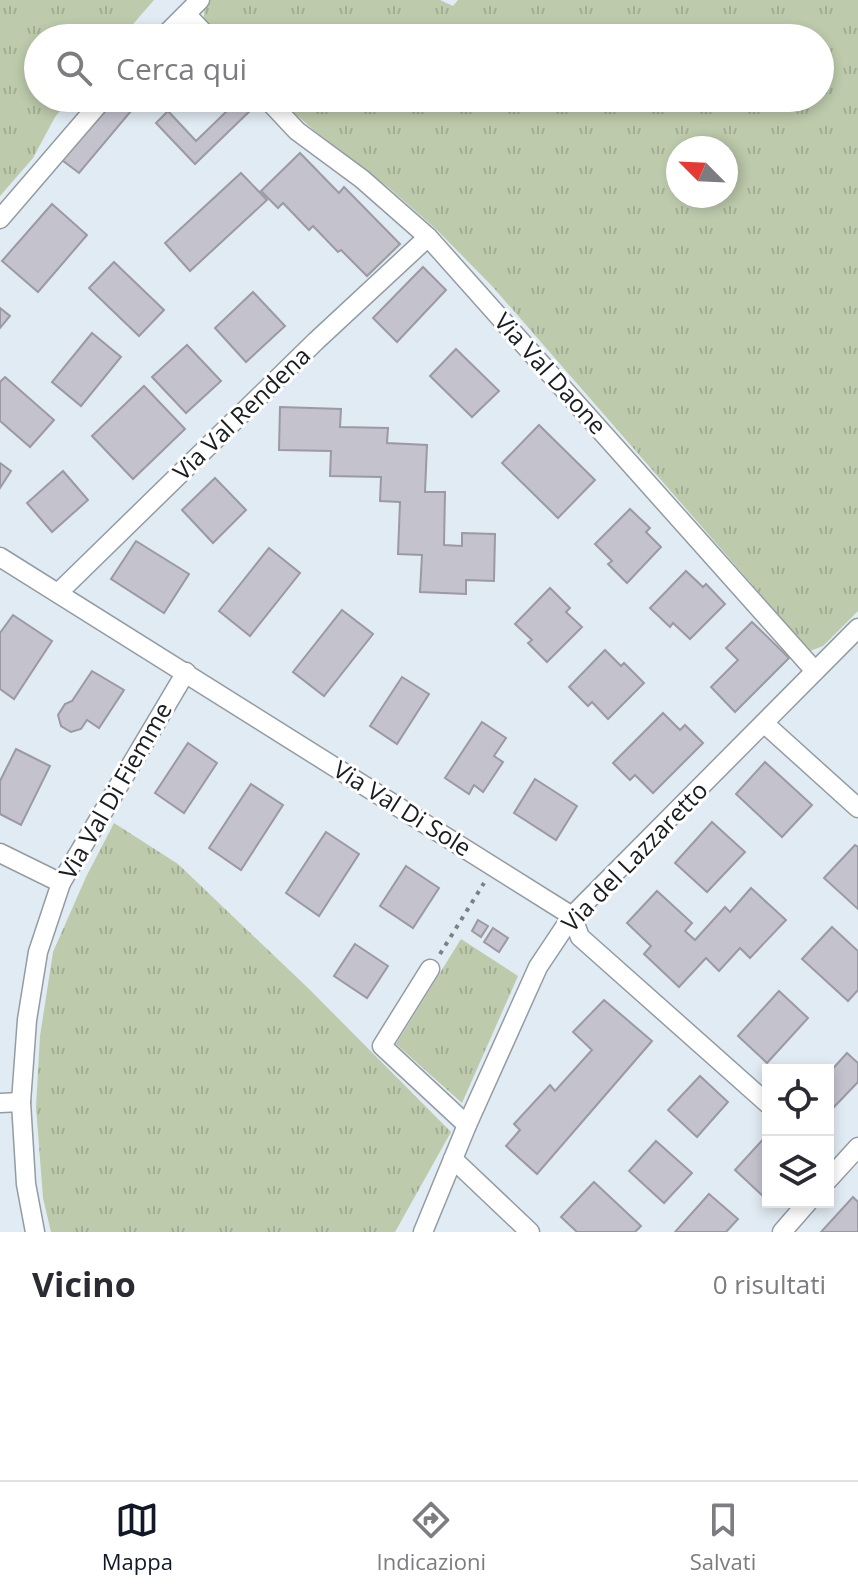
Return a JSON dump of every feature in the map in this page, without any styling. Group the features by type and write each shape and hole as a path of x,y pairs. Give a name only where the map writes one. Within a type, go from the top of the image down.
{"street":[{"path":"177,24 200,0"},
{"path":"187,15 196,24"},
{"path":"0,219 92,112"},
{"name":"Via Val Daone","path":"279,112 297,131 362,179 428,237 815,671"},
{"name":"Via Val Rendena","path":"58,593 316,341 428,237"},
{"name":"Via Val Di Sole","path":"0,557 572,916 580,937 762,1099"},
{"name":"Via del Lazzaretto","path":"423,1232 538,967 572,916 858,628"},
{"name":"Via Val Di Fiemme","path":"35,1232 26,1184 21,1102 27,1020 38,952 61,883 186,672"},
{"path":"765,724 858,808"},
{"path":"0,853 61,883"},
{"path":"430,969 382,1046 467,1125"},
{"path":"0,1103 21,1102"},
{"path":"834,1166 858,1147"},
{"path":"453,1159 530,1232"},
{"path":"782,1232 803,1208"}],"path":[{"path":"430,969 488,877"}],"green space":[{"path":"0,0 154,0 133,24 24,24 24,112 59,112 33,158 0,196"},
{"path":"209,0 440,0 453,6 458,0 858,0 858,611 823,646 810,651 492,286 436,229 293,112 834,112 834,24 203,24 205,4"},
{"path":"114,823 178,864 308,988 451,1132 395,1232 51,1232 43,1198 36,1107 40,1036 53,952"},
{"path":"461,939 518,976 462,1103 396,1044"}],"building":[{"path":"105,112 130,112 79,173 62,160"},
{"path":"169,112 196,141 226,112 249,112 195,164 156,123"},
{"path":"300,153 339,193 344,187 400,244 367,276 313,226 309,230 283,203 278,208 261,191"},
{"path":"241,173 267,200 190,271 165,243"},
{"path":"52,204 87,235 38,292 2,261"},
{"path":"114,262 164,310 139,336 89,288"},
{"path":"423,267 446,290 397,342 373,318"},
{"path":"253,292 285,326 246,362 215,328"},
{"path":"0,308 10,316 0,328"},
{"path":"92,333 121,357 81,406 52,382"},
{"path":"187,345 221,381 186,413 152,377"},
{"path":"456,349 499,391 472,417 430,376"},
{"path":"5,377 54,420 30,447 0,421 0,382"},
{"path":"144,386 185,429 133,479 92,436"},
{"path":"280,407 341,409 340,427 388,428 387,443 427,445 425,492 445,492 444,545 462,546 462,533 495,534 494,581 466,580 466,594 420,592 422,555 398,554 400,502 380,501 381,477 330,476 331,451 279,450"},
{"path":"539,425 595,480 558,518 502,463"},
{"path":"0,463 11,471 0,488"},
{"path":"63,471 88,500 52,532 27,503"},
{"path":"215,478 246,510 213,543 182,510"},
{"path":"630,509 650,528 646,532 661,547 627,583 608,564 612,561 595,544"},
{"path":"136,541 189,574 164,613 111,579"},
{"path":"269,548 300,573 250,636 219,611"},
{"path":"686,571 703,587 706,584 725,604 690,639 673,623 670,627 650,608"},
{"path":"550,588 570,608 566,612 582,627 547,662 528,643 532,640 515,624"},
{"path":"342,610 373,634 324,696 293,672"},
{"path":"13,615 52,641 14,699 0,689 0,633"},
{"path":"752,622 789,658 735,712 711,687 738,660 726,648"},
{"path":"605,650 644,683 608,719 592,702 588,706 569,687"},
{"path":"92,671 124,690 99,728 87,720 81,729 71,732 61,726 58,715 65,704 72,701"},
{"path":"402,677 429,694 397,744 370,726"},
{"path":"663,713 680,730 685,725 703,743 653,793 635,775 630,780 613,763"},
{"path":"482,722 506,738 494,756 503,762 483,792 474,785 469,794 445,778"},
{"path":"188,743 217,763 184,813 155,793"},
{"path":"16,749 50,766 21,825 0,814 0,781"},
{"path":"765,762 812,805 782,837 736,794"},
{"path":"535,779 577,806 556,840 514,813"},
{"path":"251,784 283,805 241,870 209,848"},
{"path":"712,822 745,852 707,892 675,863"},
{"path":"326,832 359,854 319,916 286,893"},
{"path":"855,845 858,847 858,909 824,878"},
{"path":"406,866 439,888 413,928 380,906"},
{"path":"751,888 786,920 750,958 740,948 719,971 706,958 679,987 644,954 651,946 627,923 657,891 692,923 685,931 695,940 725,907 730,912"},
{"path":"478,920 488,926 481,937 472,931"},
{"path":"832,927 858,951 858,990 848,1001 802,959"},
{"path":"493,928 508,938 499,952 484,942"},
{"path":"355,944 388,966 367,998 334,976"},
{"path":"779,991 808,1018 767,1063 738,1036"},
{"path":"604,1000 652,1041 537,1174 506,1146 520,1130 514,1124 550,1085 555,1091 592,1050 573,1032"},
{"path":"847,1053 858,1063 858,1082 834,1107 834,1067"},
{"path":"700,1076 728,1102 697,1137 668,1110"},
{"path":"762,1140 762,1195 735,1170"},
{"path":"656,1141 692,1173 664,1203 629,1171"},
{"path":"594,1182 641,1226 635,1232 577,1232 561,1217"},
{"path":"709,1194 738,1219 726,1232 675,1232"},
{"path":"853,1197 858,1202 858,1232 821,1232"}]}
